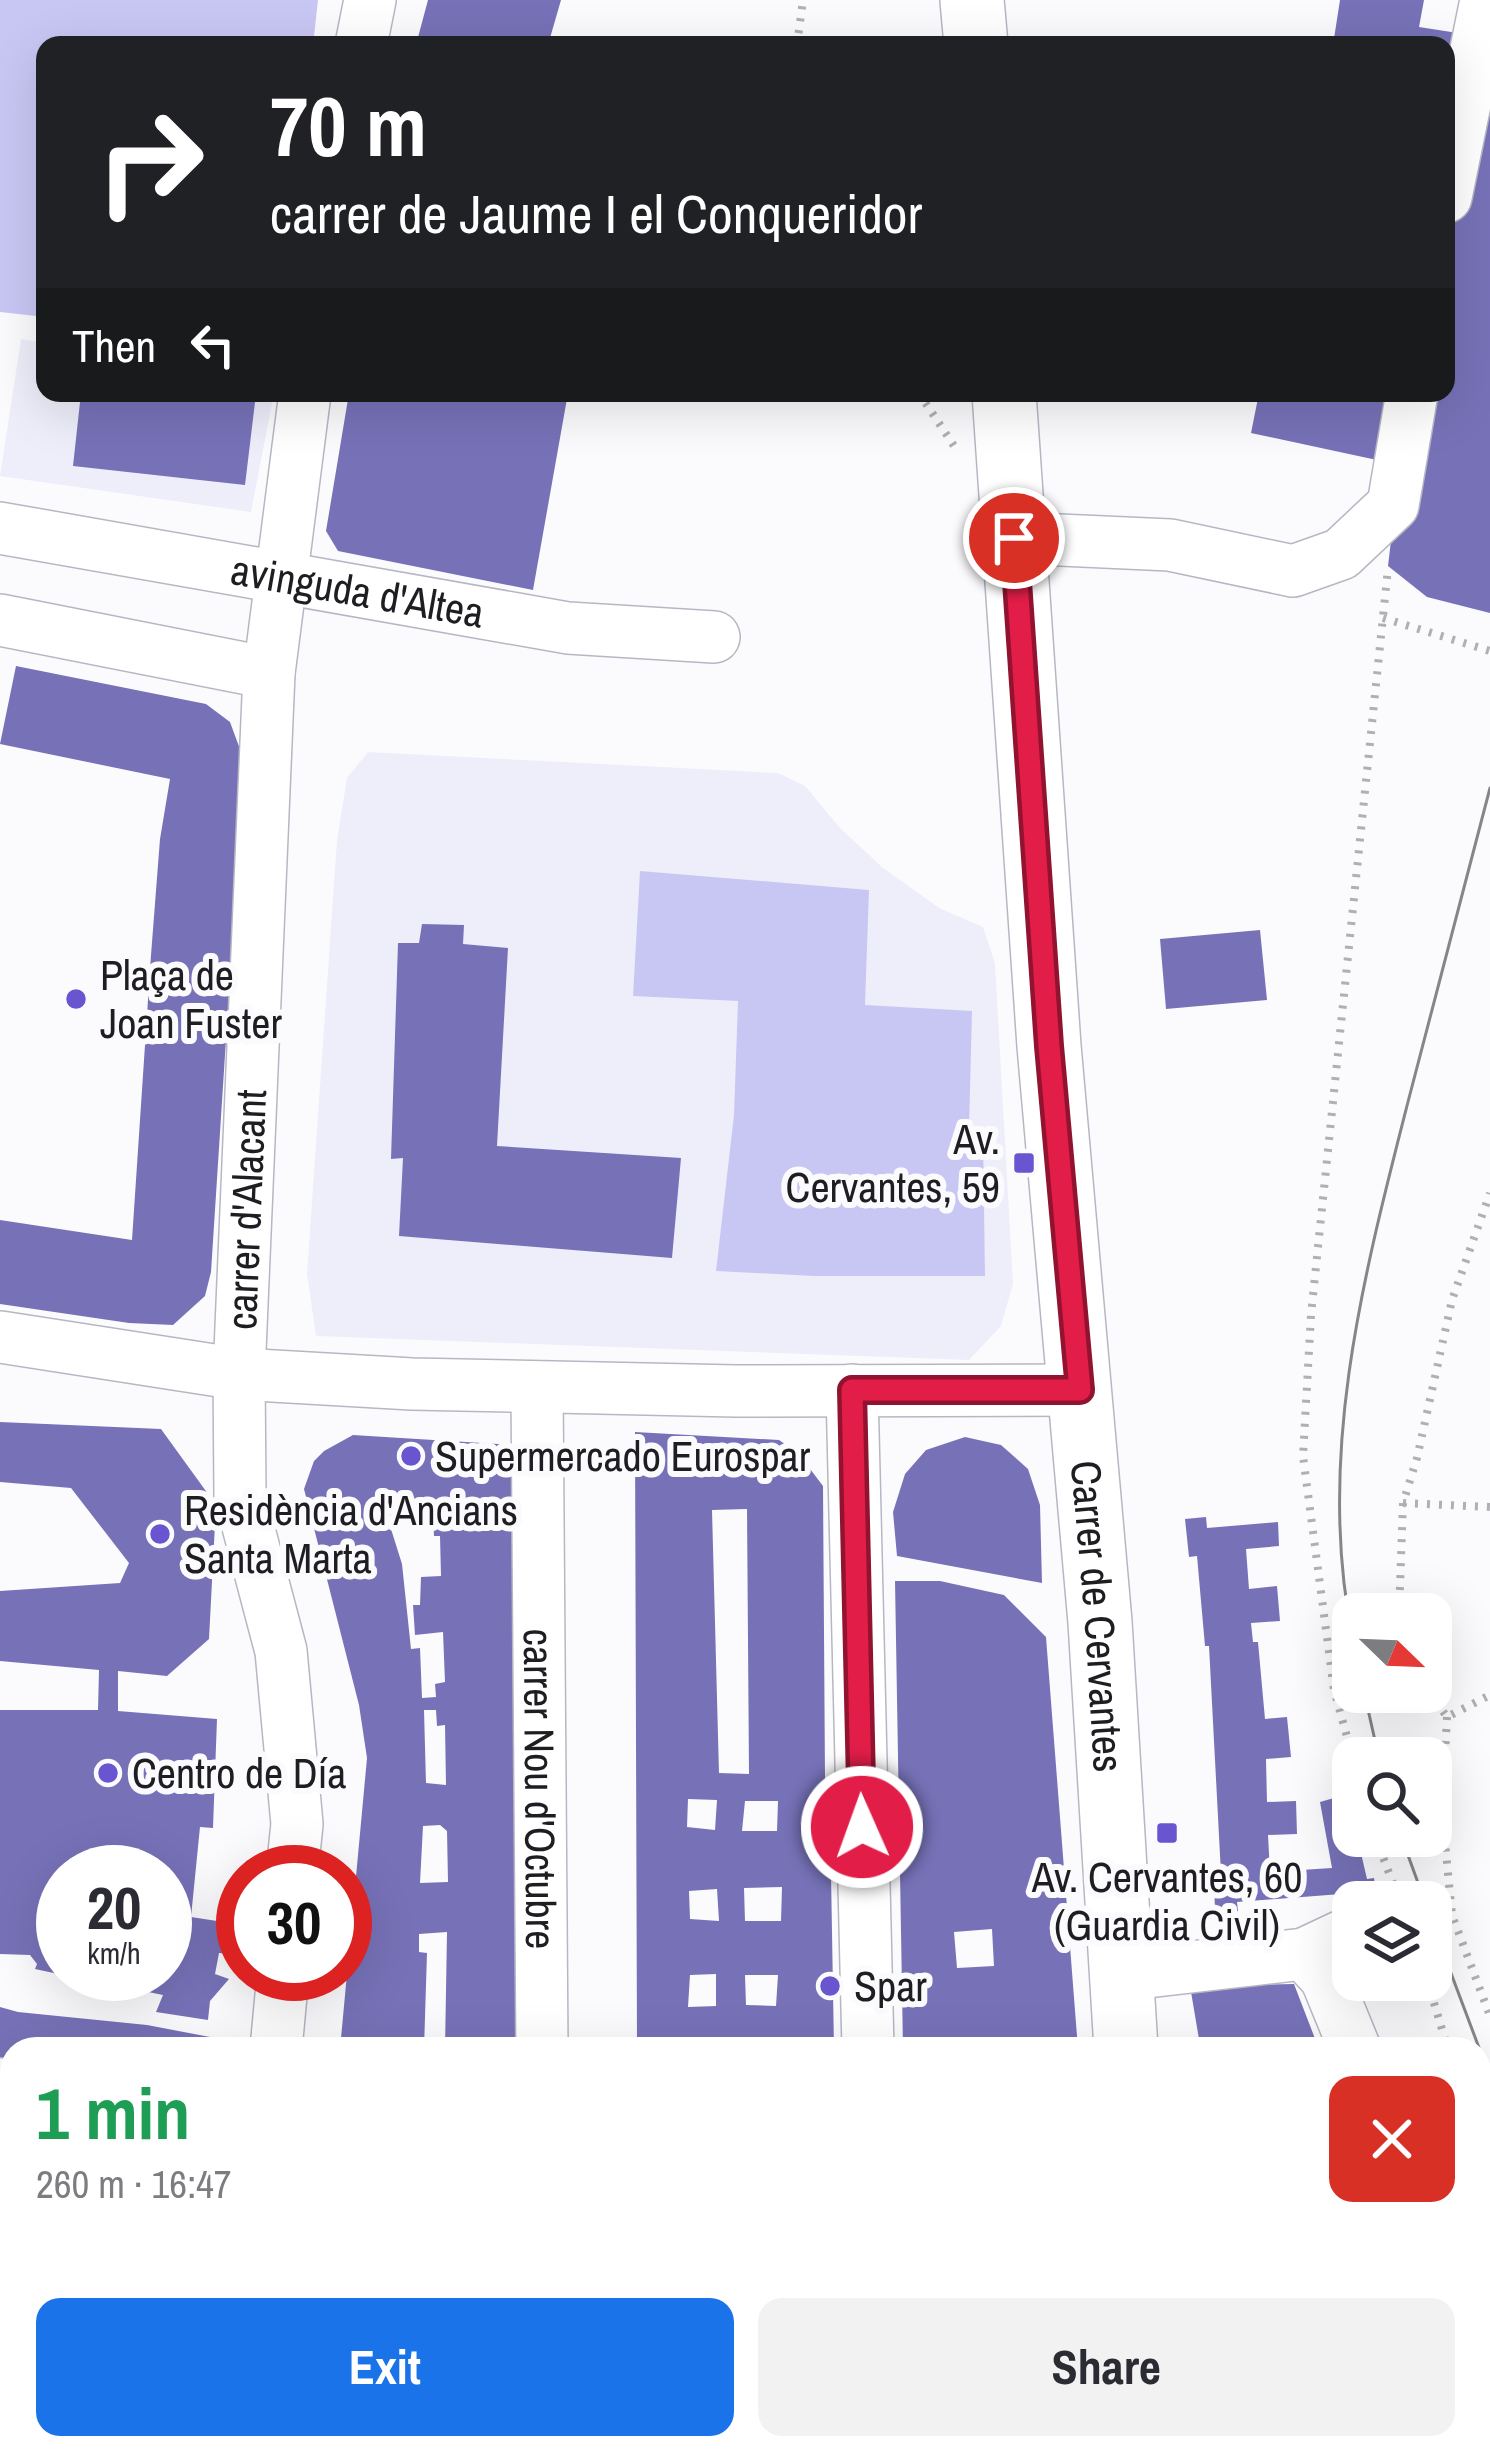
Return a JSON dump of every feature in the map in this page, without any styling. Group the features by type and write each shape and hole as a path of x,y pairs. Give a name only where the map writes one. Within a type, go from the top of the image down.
{"main road":[{"path":"972,0 975,36"},
{"name":"Carrer de Cervantes","path":"1005,402 1049,1046 1100,1622 1125,2037"}],"street":[{"path":"363,36 370,0"},
{"path":"1455,153 1486,0"},
{"name":"carrer d'Alacant","path":"295,1845 297,1824 281,1651 240,1496 239,1374 269,673 304,402"},
{"path":"1014,538 1170,544 1293,571 1341,554 1393,505 1410,402"},
{"name":"avinguda d'Altea","path":"0,528 283,560 568,628 714,637"},
{"path":"0,620 269,673"},
{"path":"0,1337 239,1374 537,1387 1080,1390"},
{"name":"carrer Nou d'Octubre","path":"537,1387 542,2037"},
{"path":"852,1390 868,2037"},
{"path":"1121,1975 1304,1954 1332,1941"},
{"path":"1304,1954 1326,1978 1350,2037"},
{"path":"277,2037 280,2001"}],"path":[{"path":"798,36 803,0"},
{"path":"1347,1737 1334,1690 1303,1456 1310,1315 1393,505"},
{"path":"1383,618 1490,652"},
{"path":"1400,1593 1402,1503 1418,1458 1452,1300 1490,1193"},
{"path":"1402,1503 1490,1507"},
{"path":"1447,1717 1490,1696"},
{"path":"1444,1713 1442,1811 1452,1915 1490,2017"},
{"path":"1433,2001 1444,2037"}],"shaded area":[{"path":"0,0 318,0 314,36 36,36 36,316 0,312"},
{"path":"21,339 36,342 36,402 272,402 251,512 0,476"},
{"path":"368,752 778,773 805,786 882,867 939,908 983,927 995,963 1013,1284 1001,1326 969,1360 316,1336 307,1274 337,840 347,778"},
{"path":"640,871 869,890 865,1005 972,1011 969,1129 983,1131 985,1276 716,1271 734,1115 738,1001 633,996"}],"building":[{"path":"428,0 561,0 551,36 418,36"},
{"path":"1340,0 1424,0 1419,27 1477,36 1490,0 1490,613 1427,597 1388,566 1400,465 1251,433 1257,402 1455,402 1455,36 1334,36"},
{"path":"80,402 255,402 245,485 73,466"},
{"path":"348,402 566,402 533,590 338,551 326,531"},
{"path":"16,666 206,704 230,722 244,760 211,1272 205,1296 173,1325 0,1304 0,1220 132,1240 160,839 170,779 0,744"},
{"path":"422,924 464,925 463,944 508,948 497,1146 681,1158 672,1258 399,1236 403,1158 391,1159 398,943 419,943"},
{"path":"1260,930 1267,1000 1166,1009 1160,939"},
{"path":"0,1422 161,1429 216,1505 209,1639 167,1676 118,1671 118,1711 217,1719 213,1828 200,1827 192,1907 192,1845 36,1845 36,1963 30,1955 0,1954 0,1710 98,1710 99,1670 0,1661 0,1591 120,1583 129,1563 71,1488 0,1482"},
{"path":"635,1432 779,1440 798,1453 823,1486 825,1777 834,2037 637,2037","holes":["747,1509 749,1774 719,1773 712,1510","688,1799 717,1800 715,1830 687,1827","745,1801 778,1801 777,1831 742,1831","782,1887 781,1921 745,1921 744,1888","717,1889 719,1921 690,1919 689,1891","716,1974 716,2006 688,2007 690,1975","745,1975 778,1975 776,2006 746,2005"]},
{"path":"353,1435 514,1445 522,2037 445,2037 447,1932 419,1934 419,1952 427,1953 424,2037 341,2037 344,2001 372,2001 372,1845 359,1845 367,1758 359,1705 304,1489 314,1461","holes":["433,1519 434,1536 440,1536 441,1576 421,1577 420,1605 413,1605 415,1635 443,1632 445,1682 435,1684 436,1697 422,1698 420,1648 411,1649 402,1564 391,1529 396,1520","424,1710 436,1710 437,1726 445,1725 446,1785 426,1783","440,1825 447,1831 448,1882 420,1883 423,1826"]},
{"path":"965,1437 1001,1445 1028,1469 1040,1505 1042,1583 897,1556 893,1512 905,1474 926,1450"},
{"path":"1206,1517 1207,1528 1278,1522 1279,1546 1246,1549 1249,1589 1277,1586 1280,1621 1251,1623 1253,1642 1258,1642 1265,1719 1287,1717 1291,1757 1266,1759 1267,1802 1296,1801 1297,1834 1268,1835 1270,1872 1332,1868 1320,1802 1332,1799 1332,1857 1362,1857 1367,1879 1374,1881 1332,1881 1332,1895 1237,1902 1238,1911 1215,1913 1214,1876 1221,1874 1209,1646 1205,1646 1197,1556 1189,1557 1185,1519"},
{"path":"895,1581 940,1581 1004,1595 1046,1637 1077,2037 903,2037","holes":["992,1929 994,1966 957,1968 954,1932"]},
{"path":"192,1917 216,1921 216,1994 210,2001 208,2020 156,2012 161,2001 192,2001"},
{"path":"1294,1984 1314,2037 1199,2037 1190,1986"},
{"path":"0,2007 210,2037 0,2037"}],"tram line":[{"path":"1346,1593 1339,1503 1342,1435 1361,1299 1490,788"},
{"path":"1369,1713 1374,1737"},
{"path":"1409,1857 1417,1881"},
{"path":"1452,1976 1475,2037"}],"place":[{"name":"Plaça de Joan Fuster","path":"76,999"},
{"name":"Av. Cervantes, 59","path":"1024,1163"},
{"name":"Supermercado Eurospar","path":"411,1456"},
{"name":"Residència d'Ancians Santa Marta","path":"160,1534"},
{"name":"Centro de Día","path":"108,1773"},
{"name":"Av. Cervantes, 60 (Guardia Civil)","path":"1167,1833"},
{"name":"Spar","path":"830,1986"}],"route":[{"path":"862,1827 852,1390 1080,1390 1049,1046 1014,538"}]}
